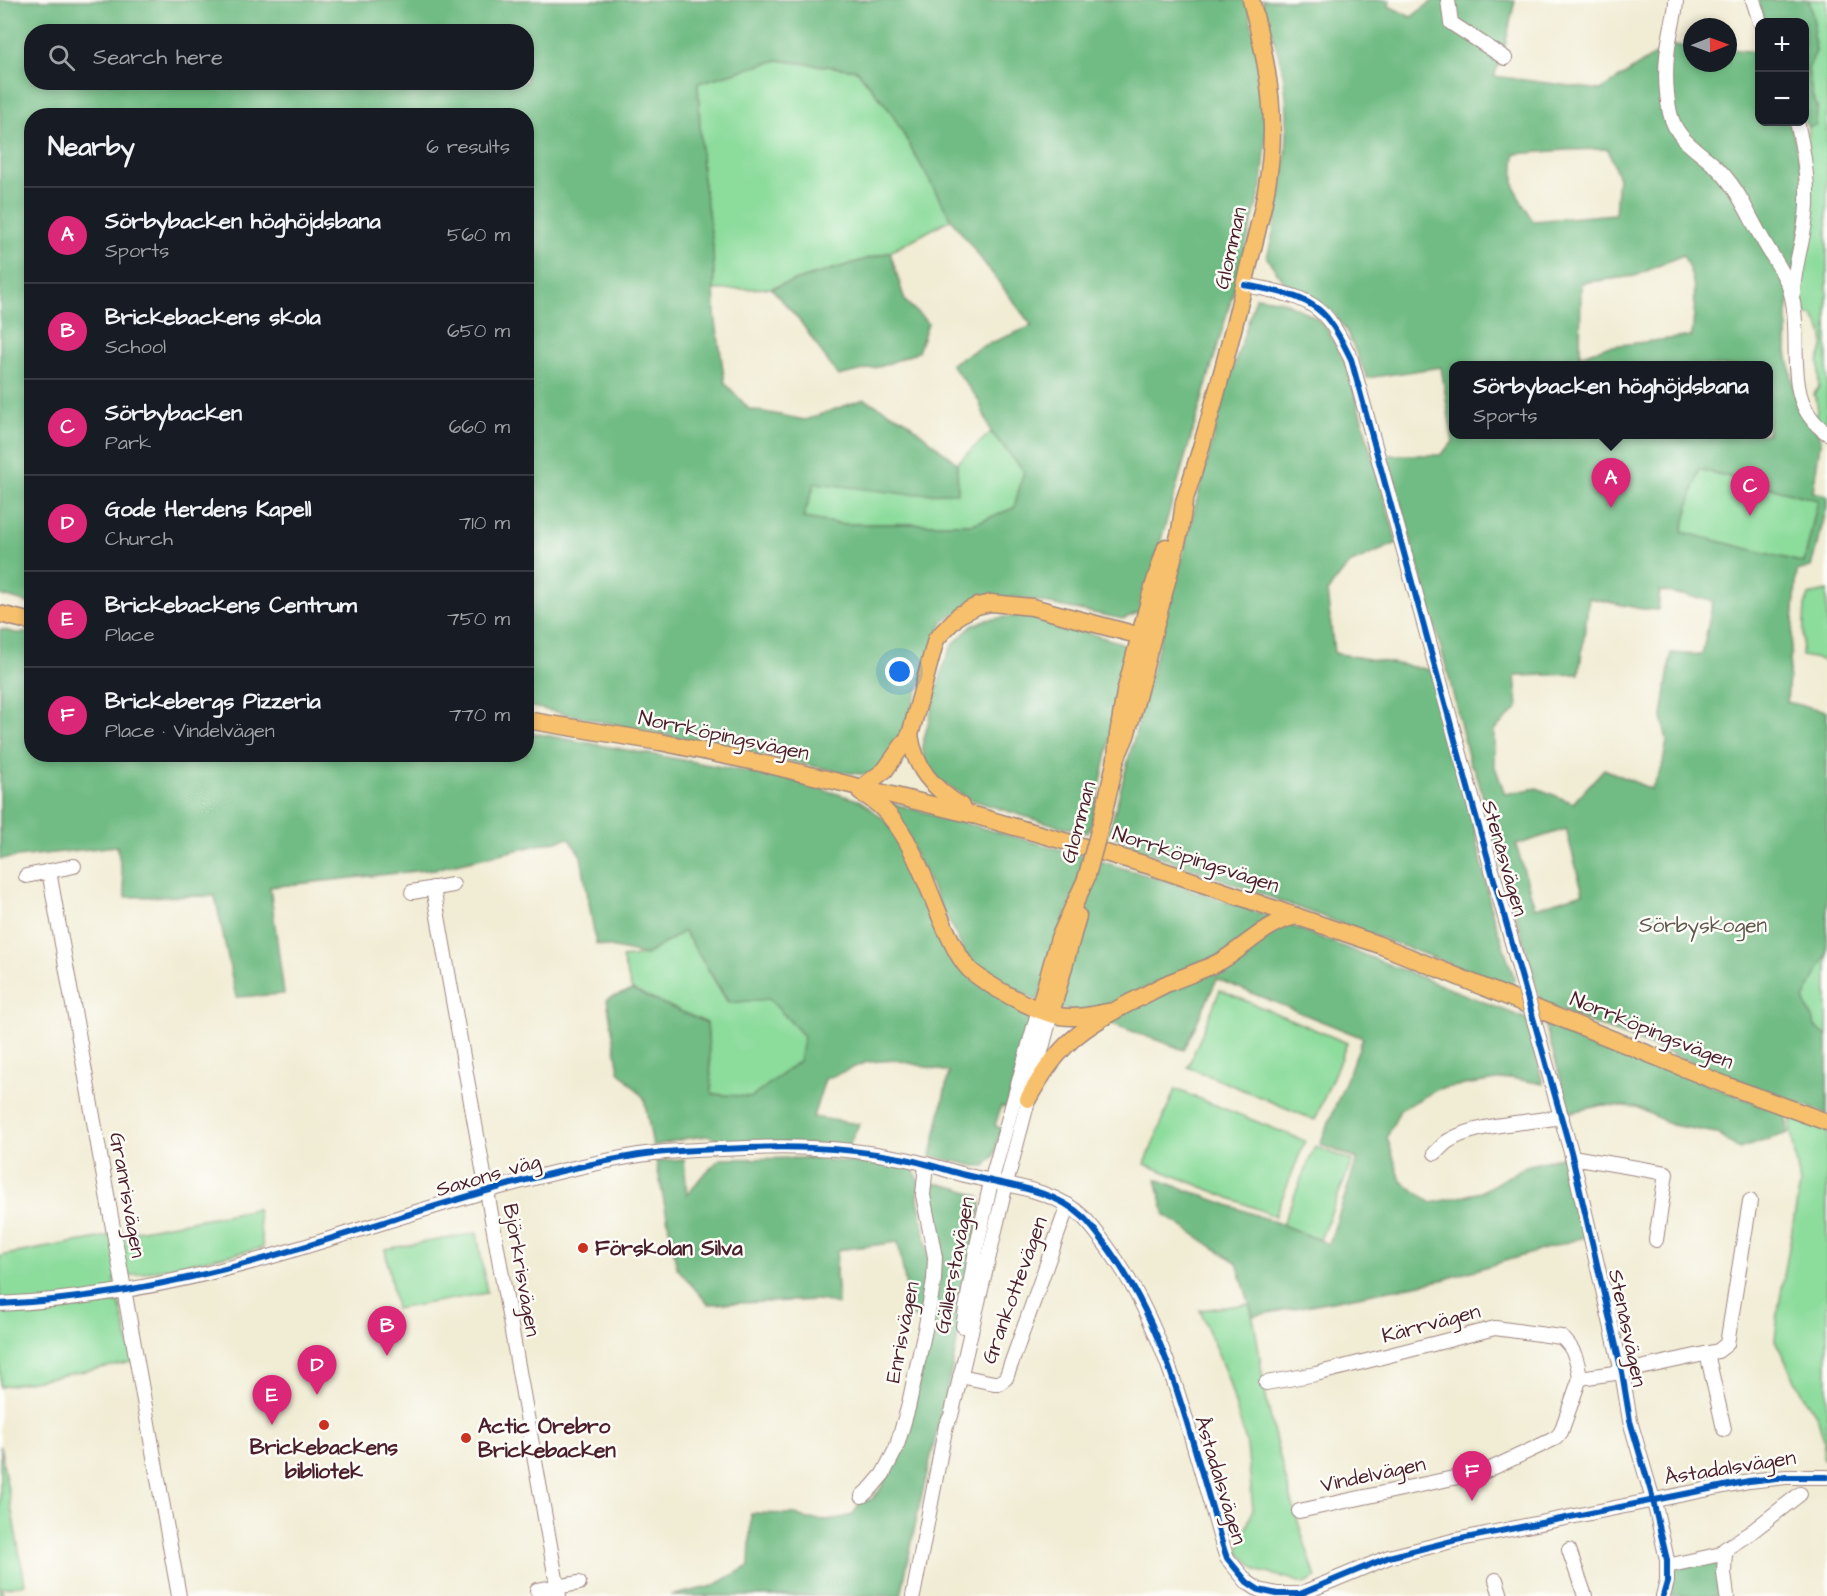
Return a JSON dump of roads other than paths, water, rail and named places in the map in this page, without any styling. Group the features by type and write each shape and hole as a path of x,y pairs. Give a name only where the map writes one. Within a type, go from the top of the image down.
{"main road":[{"name":"Glomman","path":"1045,1011 1077,918 1116,759 1121,710 1146,637 1161,560 1184,502 1245,285 1267,184 1272,130 1268,74 1251,0"},
{"path":"861,788 885,770 910,735 936,639 959,615 976,606 991,603 1032,607 1146,637"},
{"path":"0,614 24,620"},
{"name":"Norrköpingsvägen","path":"534,721 660,742 765,764 977,816 1136,861 1377,944 1728,1086 1827,1122"},
{"path":"910,735 917,763 928,781 943,795 977,816"},
{"path":"842,784 876,800 899,828 954,947 970,970 998,989 1045,1011 1071,1017 1114,1011"},
{"path":"1028,1099 1039,1079 1065,1046 1082,1030 1164,985 1220,962 1271,925 1296,916"}],"street":[{"path":"1448,0 1451,23 1505,58"},
{"path":"1676,0 1667,58 1666,86 1671,116 1680,136 1692,150 1706,158 1731,185 1788,285 1801,401 1814,423 1827,433"},
{"path":"1753,0 1759,18"},
{"path":"1792,307 1795,270 1807,206 1804,156 1798,126"},
{"name":"Stenåsvägen","path":"1245,285 1286,293 1310,304 1329,320 1352,360 1562,1117 1622,1372 1630,1421 1653,1501 1667,1566 1667,1582 1663,1596"},
{"path":"26,876 74,866"},
{"name":"Granrisvägen","path":"49,872 179,1596"},
{"path":"412,892 453,885"},
{"name":"Björkrisvägen","path":"433,888 558,1592"},
{"name":"Gällerstavägen","path":"946,1425 944,1414 957,1363 976,1250 1028,1099 1045,1011"},
{"name":"Gällerstavägen","path":"913,1596 946,1425 951,1416 960,1376 998,1183 1045,1011"},
{"path":"1435,1153 1449,1140 1464,1135 1499,1126 1562,1117"},
{"name":"Saxons väg","path":"0,1304 124,1291 211,1273 487,1192 600,1163 654,1153 800,1147 896,1157 998,1183"},
{"path":"1572,1157 1666,1173 1656,1240"},
{"name":"Enrisvägen","path":"862,1496 883,1474 896,1449 908,1408 926,1325 934,1280 935,1257 923,1195 926,1164"},
{"name":"Åstadalsvägen","path":"998,1183 1051,1197 1068,1205 1082,1216 1099,1235 1127,1276 1168,1363 1227,1558 1258,1593 1300,1594 1314,1590 1362,1567 1422,1548 1768,1479 1827,1477"},
{"path":"1580,1378 1622,1372 1718,1351 1727,1344 1750,1202"},
{"name":"Grankottevägen","path":"960,1376 994,1383 999,1383 1006,1378 1068,1205"},
{"name":"Kärrvägen","path":"1266,1383 1316,1374 1495,1328 1562,1336 1568,1342 1579,1364 1580,1378"},
{"path":"1707,1353 1724,1429"},
{"name":"Vindelvägen","path":"1299,1511 1486,1471 1556,1438 1561,1432 1580,1378"},
{"path":"1727,1596 1724,1573 1725,1548 1750,1533 1800,1494"},
{"path":"1569,1550 1585,1596"},
{"path":"1667,1566 1726,1553"},
{"path":"1496,1580 1500,1596"},
{"path":"537,1590 558,1592 579,1583"}],"place":[{"name":"Sörbybacken höghöjdsbana","path":"1611,508"},
{"name":"Sörbybacken","path":"1750,516"},
{"name":"Förskolan Silva","path":"583,1248"},
{"name":"Brickebackens skola","path":"387,1356"},
{"name":"Gode Herdens Kapell","path":"317,1395"},
{"name":"Brickebackens Centrum","path":"272,1425"},
{"name":"Brickebackens bibliotek","path":"324,1425"},
{"name":"Actic Örebro Brickebacken","path":"466,1438"},
{"name":"Brickebergs Pizzeria","path":"1472,1501"}],"park label":[{"name":"Sörbyskogen","path":"1703,925"}]}
